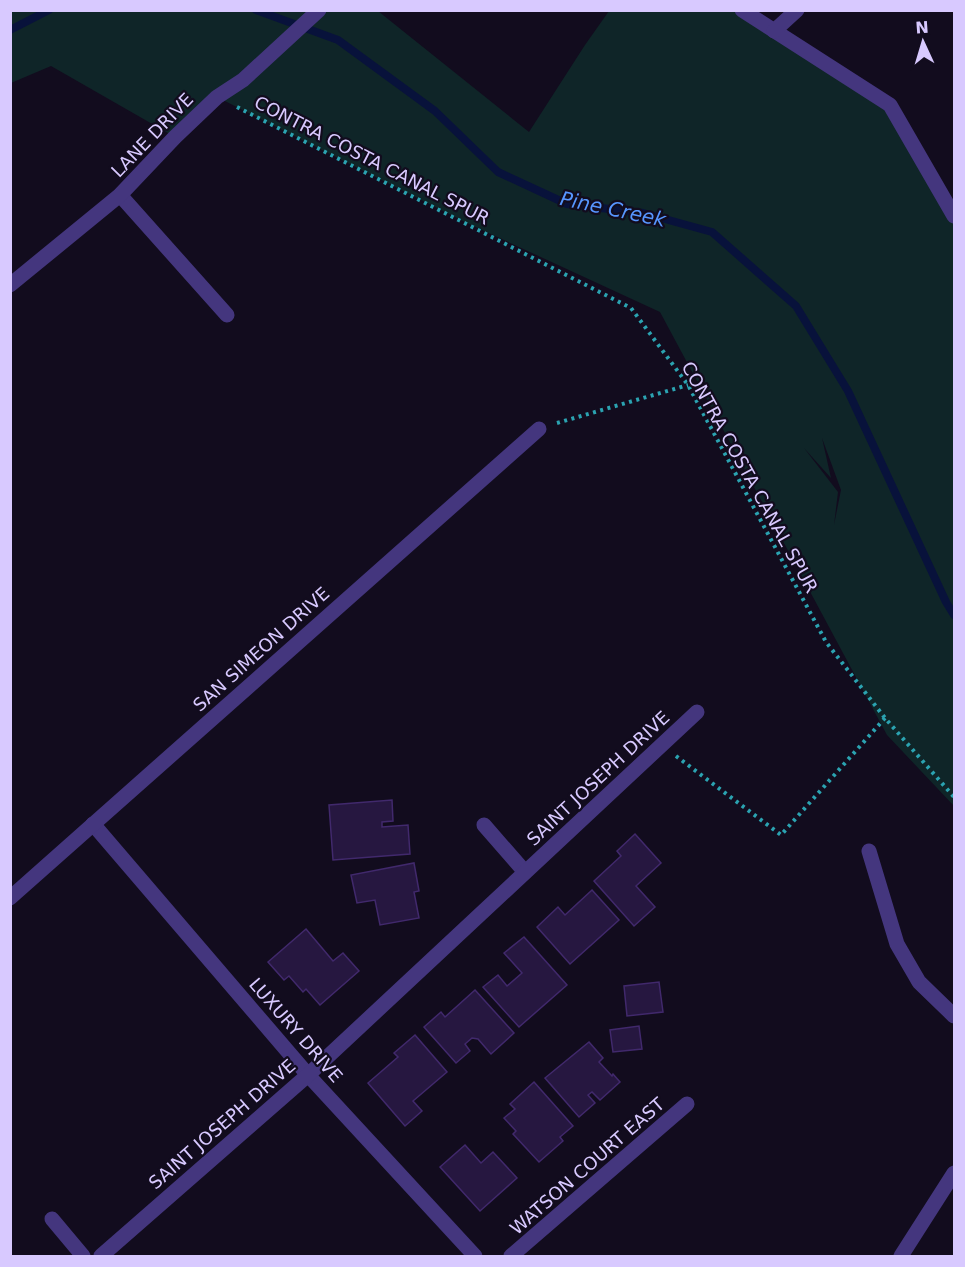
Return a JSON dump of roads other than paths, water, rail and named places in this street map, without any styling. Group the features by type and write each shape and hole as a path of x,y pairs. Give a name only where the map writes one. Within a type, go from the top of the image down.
{"street":[{"path":"742,10 890,105 954,216"},
{"path":"774,31 797,10"},
{"name":"LANE DRIVE","path":"10,285 120,195 217,97 243,80 317,12"},
{"path":"120,195 227,315"},
{"name":"SAN SIMEON DRIVE","path":"10,898 539,429"},
{"name":"SAINT JOSEPH DRIVE","path":"101,1257 308,1075 697,712"},
{"name":"LUXURY DRIVE","path":"93,824 308,1075 475,1257"},
{"name":"SAINT JOSEPH DRIVE","path":"484,825 525,872"},
{"path":"869,851 897,944 919,982 954,1016"},
{"name":"WATSON COURT EAST","path":"511,1257 687,1104"},
{"path":"901,1257 954,1173"},
{"path":"52,1219 83,1257"}],"waterway":[{"name":"Pine Creek","path":"10,30 49,10"},
{"name":"Pine Creek","path":"256,10 338,40 435,111 498,172 567,204 643,213 712,232 796,306 848,391 954,615"}]}
